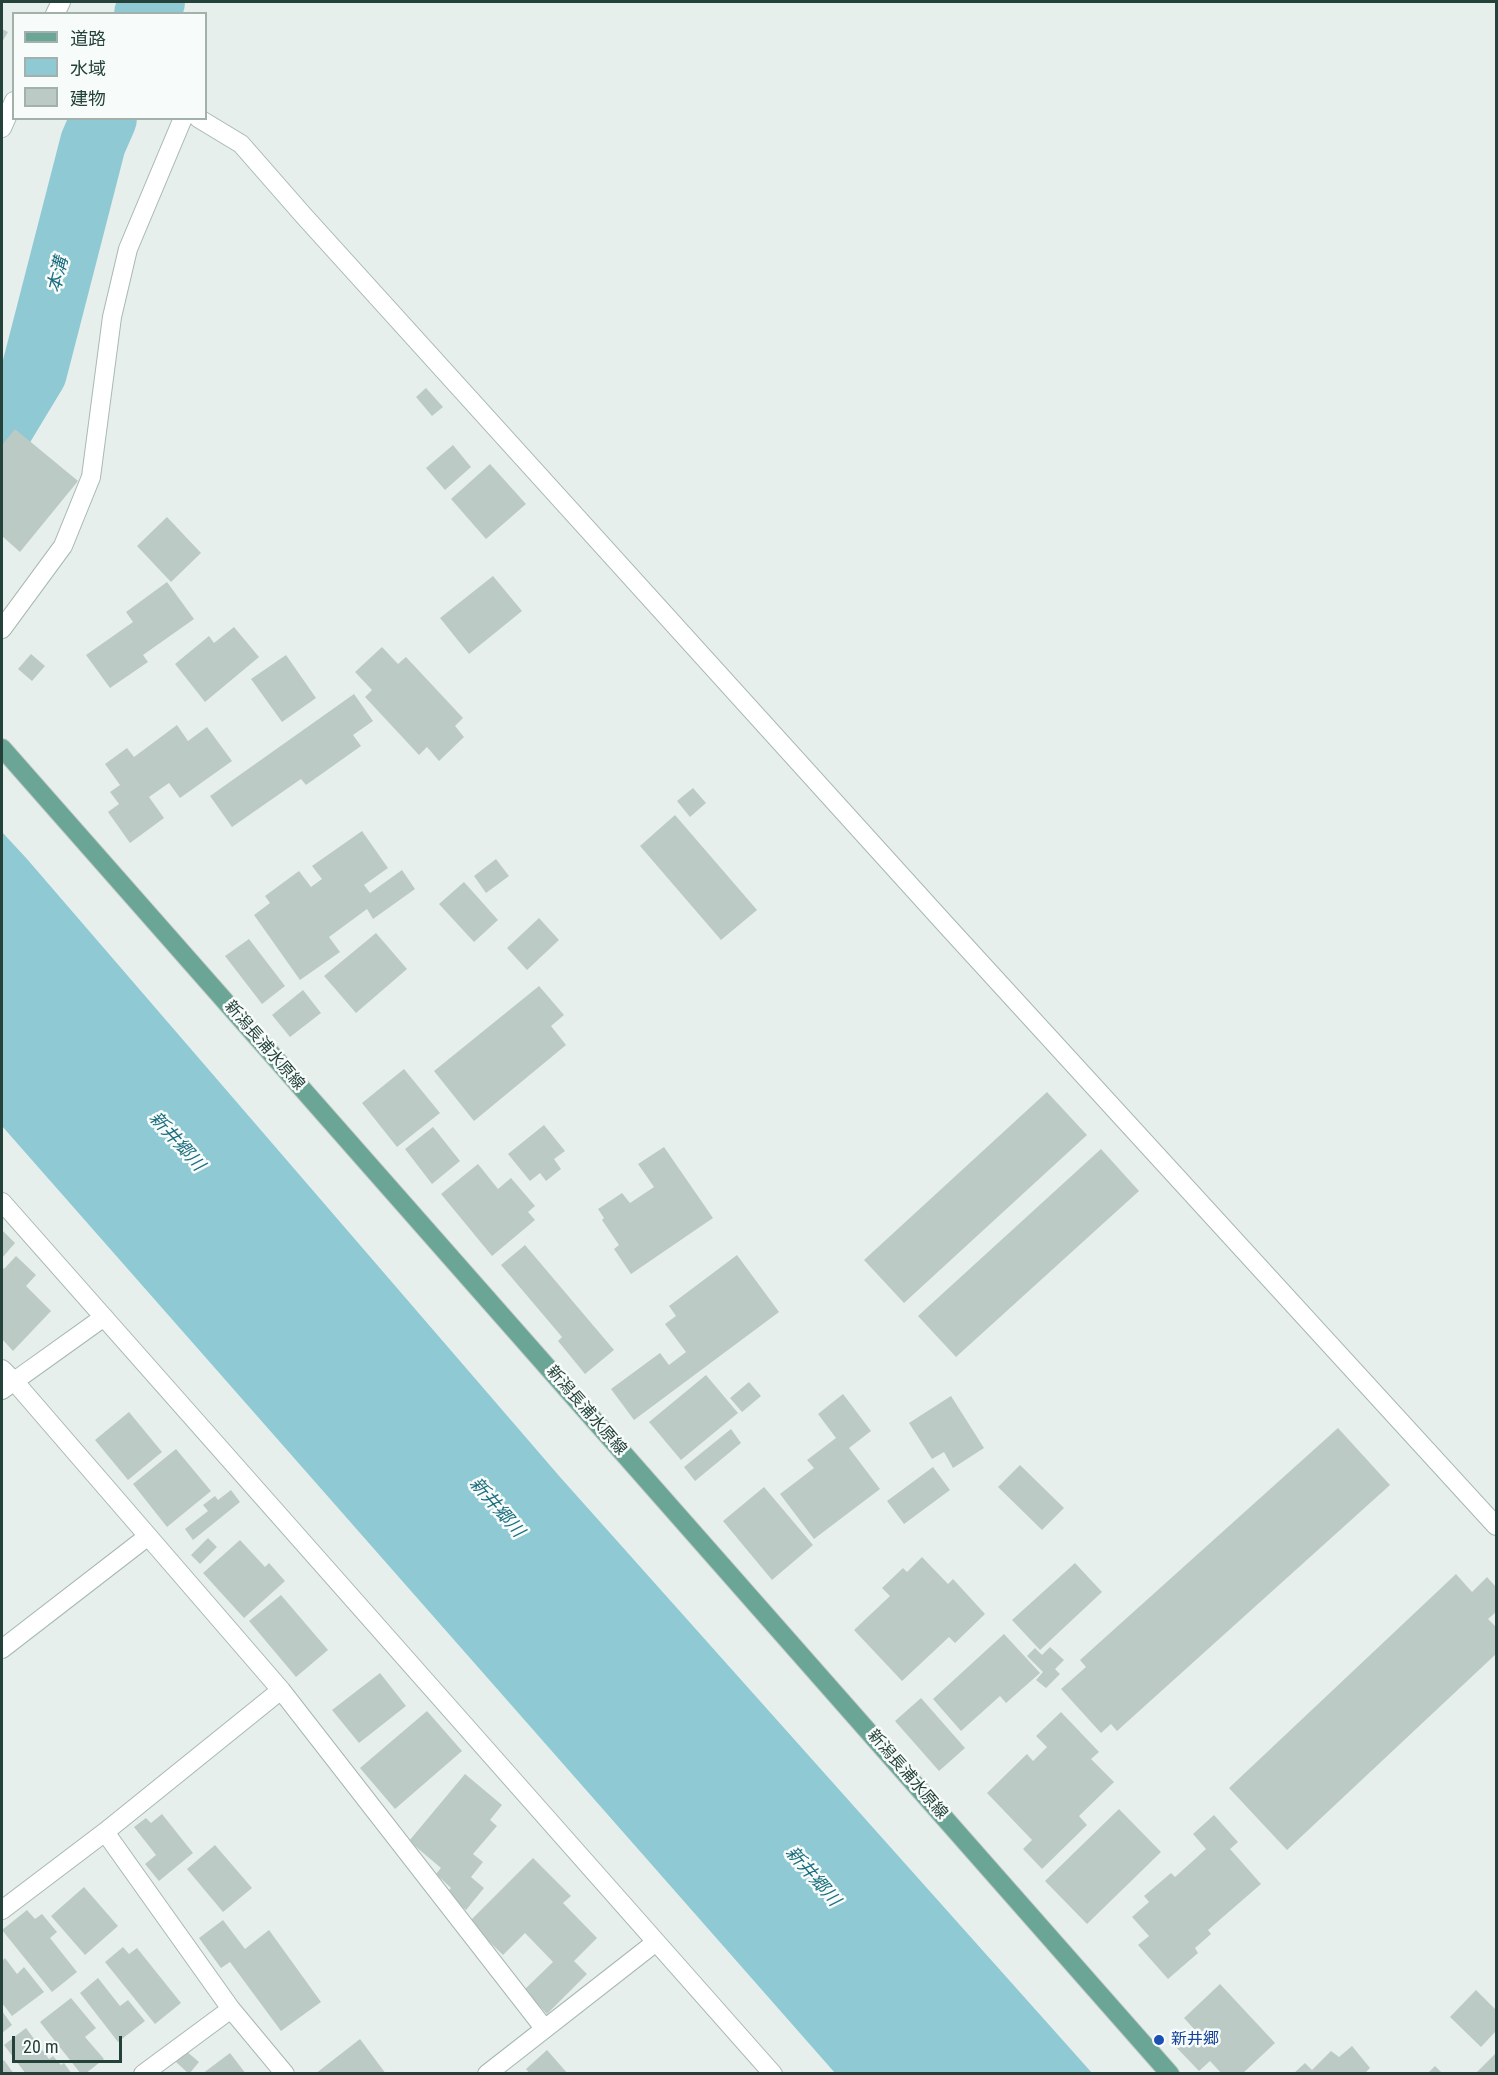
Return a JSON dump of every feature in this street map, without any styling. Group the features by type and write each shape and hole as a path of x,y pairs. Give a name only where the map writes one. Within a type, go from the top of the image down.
{"main road":[{"name":"新潟長浦水原線","path":"2,748 1170,2073"}],"street":[{"path":"2,128 12,106"},
{"path":"2,629 63,546 91,477 112,317 128,249 182,120"},
{"path":"201,120 241,144 915,890 1497,1526"},
{"path":"2,1202 773,2073"},
{"path":"104,1317 6,1380 282,1690 544,2028"},
{"path":"2,1649 147,1537"},
{"path":"2,1910 105,1832 282,1690"},
{"path":"105,1832 231,2009 285,2073"},
{"path":"494,2071 544,2028 656,1942"},
{"path":"143,2073 231,2009"}],"water":[{"name":"新井郷川","path":"2,832 560,1477 1092,2073 835,2073 2,1126"}],"building":[{"path":"2,29 8,32 2,42"},
{"path":"426,388 443,407 432,416 416,397"},
{"path":"15,429 78,481 20,552 2,536 2,445"},
{"path":"453,445 471,467 445,490 426,468"},
{"path":"490,464 526,504 486,539 451,499"},
{"path":"167,517 201,553 171,582 137,546"},
{"path":"493,576 522,611 469,654 440,618"},
{"path":"167,582 194,619 143,655 148,662 110,688 86,655 133,622 126,612"},
{"path":"234,627 259,657 205,702 175,664 209,636 214,643"},
{"path":"382,647 398,664 406,657 463,718 455,726 464,737 439,761 427,747 419,755 365,697 372,690 355,672"},
{"path":"31,654 45,666 32,681 18,669"},
{"path":"286,655 316,698 282,722 251,679"},
{"path":"354,694 373,721 353,735 361,746 306,785 301,779 232,827 210,796"},
{"path":"177,725 188,741 207,727 232,761 180,798 169,783 149,797 164,818 130,843 108,812 119,804 110,792 120,785 105,764 127,748 134,757"},
{"path":"693,788 706,803 690,817 677,801"},
{"path":"675,815 757,910 721,940 640,846"},
{"path":"362,831 388,868 364,885 370,893 402,870 415,889 373,919 367,909 329,937 340,952 300,980 254,915 270,903 265,896 299,871 311,887 322,879 312,866"},
{"path":"496,859 509,876 486,893 474,876"},
{"path":"464,882 498,920 474,942 439,904"},
{"path":"539,918 559,940 527,970 507,948"},
{"path":"376,933 407,969 356,1013 324,976"},
{"path":"249,939 285,986 262,1004 225,956"},
{"path":"539,986 564,1015 551,1026 566,1045 474,1121 434,1071"},
{"path":"303,990 321,1013 290,1037 272,1015"},
{"path":"404,1069 440,1113 397,1147 362,1103"},
{"path":"1047,1092 1087,1135 904,1303 864,1260"},
{"path":"544,1125 565,1151 554,1159 561,1169 546,1181 540,1173 530,1181 508,1154"},
{"path":"433,1127 460,1161 432,1184 405,1149"},
{"path":"664,1147 713,1218 631,1274 614,1249 619,1245 602,1220 604,1218 598,1209 622,1193 630,1203 654,1187 638,1164"},
{"path":"1101,1149 1139,1191 956,1357 918,1316"},
{"path":"478,1164 498,1189 511,1178 535,1206 528,1212 535,1220 492,1256 441,1194"},
{"path":"2,1230 15,1243 2,1258"},
{"path":"525,1245 614,1350 585,1374 558,1341 562,1337 501,1265"},
{"path":"737,1255 779,1312 634,1420 611,1389 660,1353 669,1365 686,1352 665,1324 676,1316 669,1306"},
{"path":"16,1256 36,1275 26,1286 51,1311 13,1351 2,1339 2,1266 4,1269"},
{"path":"706,1375 738,1413 681,1460 649,1422"},
{"path":"749,1382 761,1396 742,1412 730,1398"},
{"path":"843,1394 871,1431 849,1448 880,1489 814,1539 780,1494 814,1468 807,1460 836,1438 818,1414"},
{"path":"951,1396 984,1448 953,1468 944,1452 932,1459 909,1423"},
{"path":"129,1412 162,1452 128,1480 95,1440"},
{"path":"1338,1428 1390,1485 1117,1731 1111,1724 1101,1733 1061,1689 1086,1667 1080,1660"},
{"path":"731,1429 741,1443 695,1481 684,1467"},
{"path":"176,1449 211,1491 167,1527 133,1484"},
{"path":"1020,1465 1064,1508 1042,1530 998,1487"},
{"path":"933,1467 950,1490 904,1524 887,1501"},
{"path":"764,1487 813,1545 772,1580 723,1521"},
{"path":"231,1490 240,1502 193,1540 185,1529 208,1511 203,1505 215,1496 218,1500"},
{"path":"208,1538 217,1547 200,1564 191,1555"},
{"path":"240,1540 265,1567 269,1563 285,1581 244,1618 203,1573"},
{"path":"922,1557 948,1584 953,1579 985,1614 955,1643 949,1637 902,1681 854,1630 890,1596 882,1588 903,1568 907,1572"},
{"path":"1075,1563 1102,1592 1040,1650 1012,1620"},
{"path":"1456,1574 1472,1592 1487,1577 1496,1587 1496,1612 1488,1619 1496,1627 1496,1654 1287,1850 1229,1788"},
{"path":"281,1595 328,1650 296,1677 249,1621"},
{"path":"1004,1634 1040,1673 1006,1703 1000,1696 961,1731 933,1699"},
{"path":"1050,1647 1064,1660 1055,1669 1060,1674 1046,1688 1036,1680 1043,1672 1027,1656 1035,1648 1042,1655"},
{"path":"380,1673 406,1706 359,1743 332,1710"},
{"path":"921,1698 965,1748 939,1771 895,1721"},
{"path":"427,1711 462,1751 395,1809 360,1768"},
{"path":"1061,1712 1099,1752 1091,1759 1114,1782 1079,1816 1087,1825 1042,1869 1023,1849 1032,1840 987,1793 1027,1754 1033,1761 1047,1747 1036,1736"},
{"path":"465,1774 502,1805 490,1820 497,1826 473,1854 483,1862 471,1877 484,1888 466,1910 446,1894 451,1888 436,1874 441,1868 409,1841"},
{"path":"1119,1809 1161,1852 1087,1924 1045,1881"},
{"path":"162,1814 193,1853 159,1881 145,1864 156,1855 134,1827 146,1818 151,1823"},
{"path":"1214,1815 1238,1842 1230,1849 1261,1884 1208,1930 1211,1934 1195,1948 1198,1953 1168,1979 1138,1945 1149,1936 1132,1917 1149,1902 1144,1896 1171,1873 1175,1877 1206,1849 1193,1834"},
{"path":"215,1845 252,1888 223,1912 187,1869"},
{"path":"533,1858 571,1896 563,1903 597,1938 574,1961 587,1974 547,2014 524,1990 553,1962 525,1933 503,1955 469,1922"},
{"path":"84,1887 118,1926 85,1955 51,1916"},
{"path":"27,1910 35,1919 42,1914 57,1932 50,1938 77,1972 52,1992 2,1930"},
{"path":"223,1920 245,1949 269,1930 321,2002 281,2031 230,1962 221,1968 199,1938"},
{"path":"123,1947 129,1954 137,1948 181,2003 155,2024 105,1962"},
{"path":"5,1958 17,1974 24,1967 44,1992 12,2016 2,2003 2,1961"},
{"path":"98,1978 120,2006 128,2000 145,2021 118,2042 80,1993"},
{"path":"1220,1984 1275,2043 1242,2074 1222,2074 1210,2061 1199,2071 1176,2047 1194,2029 1184,2018"},
{"path":"1476,1990 1496,2010 1496,2031 1481,2047 1450,2017"},
{"path":"71,1998 96,2028 85,2037 104,2059 85,2074 81,2074 40,2022"},
{"path":"2,2011 12,2025 2,2033"},
{"path":"26,2028 49,2059 53,2056 61,2065 64,2063 72,2074 26,2074 4,2045"},
{"path":"360,2039 386,2074 315,2074"},
{"path":"1352,2046 1370,2068 1364,2074 1293,2074 1305,2063 1312,2070 1331,2051 1339,2057"},
{"path":"547,2050 568,2074 530,2074 526,2069"},
{"path":"186,2051 199,2062 189,2074 176,2062"},
{"path":"230,2053 246,2074 202,2074"},
{"path":"1496,2053 1496,2074 1475,2074"},
{"path":"4,2060 14,2074 2,2074"},
{"path":"1435,2066 1443,2074 1427,2074"}],"waterway":[{"name":"本溝","path":"148,12 152,2"},
{"name":"本溝","path":"2,425 34,372 93,143 103,120"}],"place":[{"name":"新井郷","path":"1159,2040"}]}
